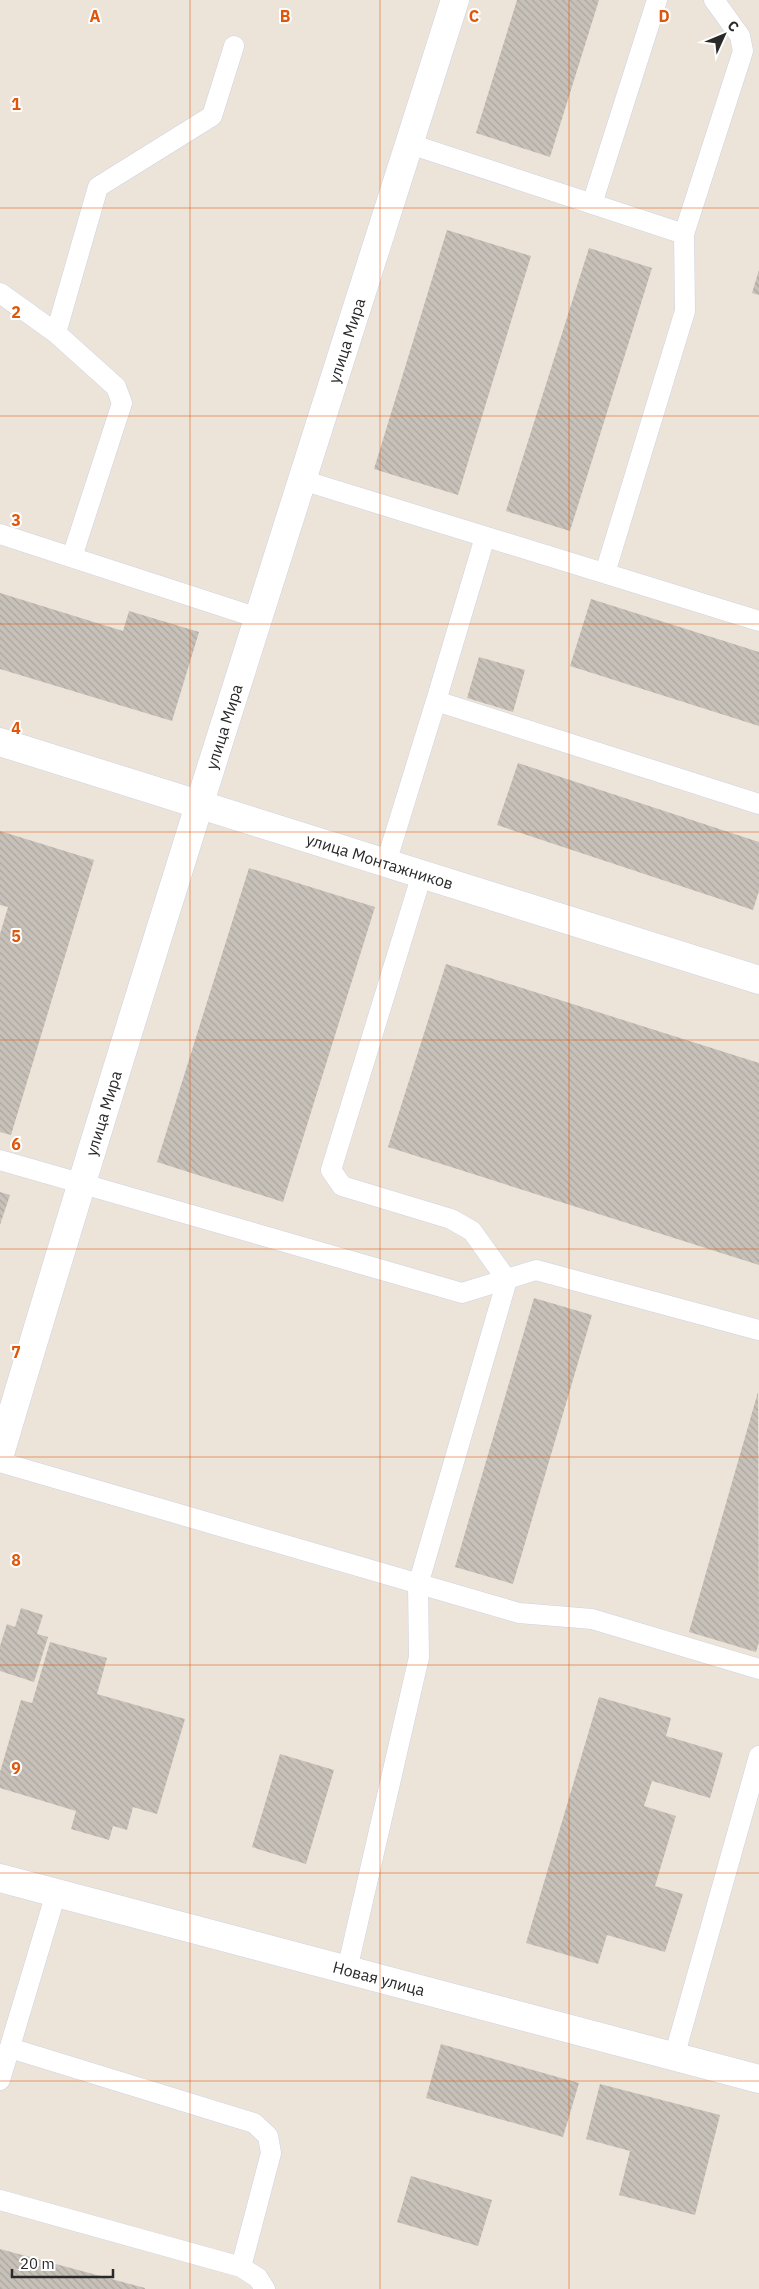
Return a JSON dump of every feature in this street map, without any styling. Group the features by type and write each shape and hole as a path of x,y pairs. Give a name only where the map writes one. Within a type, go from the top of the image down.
{"street":[{"name":"улица Мира","path":"0,1454 81,1182 455,0"},
{"name":"улица Монтажников","path":"0,742 199,806 759,980"},
{"name":"Новая улица","path":"0,1878 759,2080"}],"lane":[{"path":"592,204 657,0"},
{"path":"605,573 685,311 684,234 743,52 740,36 714,0"},
{"path":"56,333 98,187 212,116 234,46"},
{"path":"410,144 684,234"},
{"path":"0,293 56,333 116,387 122,403 72,557"},
{"path":"302,480 759,621"},
{"path":"0,534 258,618"},
{"path":"386,863 484,536"},
{"path":"436,701 759,804"},
{"path":"422,874 331,1170 342,1186 451,1219 472,1231 507,1280"},
{"path":"0,1160 462,1293 536,1270 759,1330"},
{"path":"347,1970 419,1657 418,1585 507,1280"},
{"path":"0,1462 519,1613 592,1619 759,1669"},
{"path":"674,2057 759,1756"},
{"path":"0,2080 56,1893"},
{"path":"10,2048 254,2123 268,2136 271,2153 241,2266"},
{"path":"0,2200 241,2266 258,2278 265,2289"}],"building":[{"path":"517,0 599,0 550,157 476,133"},
{"path":"447,230 531,256 458,495 374,469"},
{"path":"589,248 652,268 570,531 506,511"},
{"path":"759,270 759,295 752,293"},
{"path":"0,593 123,631 129,611 199,632 172,721 0,669"},
{"path":"591,599 759,652 759,726 570,666"},
{"path":"479,657 525,670 513,712 467,698"},
{"path":"518,763 759,842 759,891 753,910 497,825"},
{"path":"0,831 94,860 11,1135 0,1132 0,934 8,907 0,905"},
{"path":"249,868 375,907 283,1202 157,1162"},
{"path":"446,964 759,1063 759,1265 388,1147"},
{"path":"0,1192 10,1195 0,1225"},
{"path":"534,1298 592,1315 513,1584 455,1567"},
{"path":"758,1392 759,1642 756,1652 689,1632"},
{"path":"21,1608 43,1615 37,1634 48,1637 34,1682 0,1671 0,1646 7,1624 15,1627"},
{"path":"50,1642 107,1658 97,1694 185,1719 157,1814 133,1807 127,1830 113,1826 109,1840 71,1829 76,1811 0,1788 0,1772 21,1700 32,1703"},
{"path":"599,1697 671,1718 666,1736 723,1753 710,1798 652,1781 644,1806 676,1816 655,1886 683,1894 665,1952 607,1935 598,1964 526,1943"},
{"path":"280,1754 334,1770 306,1864 252,1847"},
{"path":"441,2044 579,2083 563,2137 426,2098"},
{"path":"600,2084 720,2115 695,2215 619,2195 630,2151 586,2139"},
{"path":"411,2176 492,2200 478,2246 397,2222"},
{"path":"0,2249 145,2288 145,2289 0,2289"}]}
